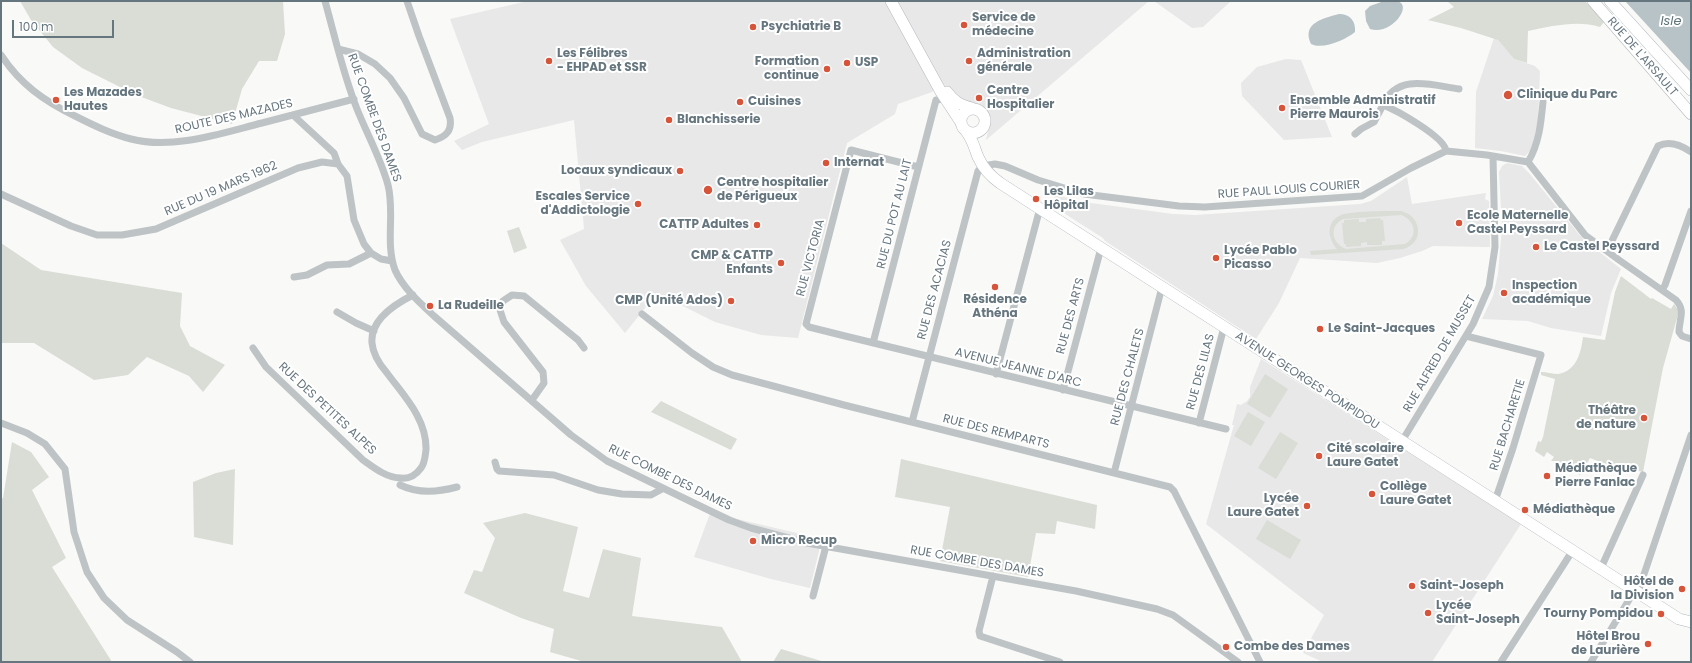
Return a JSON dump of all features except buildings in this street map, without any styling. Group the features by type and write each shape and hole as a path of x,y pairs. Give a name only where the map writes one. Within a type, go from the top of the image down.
{"main road":[{"path":"891,1 945,100 960,121 962,128 972,134 981,131 986,123 982,112 963,106 954,101 944,88 933,66 919,50"},
{"name":"RUE DE L'ARSAULT","path":"1593,1 1691,114"},
{"path":"1610,1 1691,90"},
{"path":"960,121 965,111 972,108"},
{"name":"AVENUE GEORGES POMPIDOU","path":"966,131 974,142 991,176 1008,189 1040,208 1683,621 1691,622"},
{"name":"AVENUE GEORGES POMPIDOU","path":"981,131 982,149 986,166"},
{"name":"AVENUE GEORGES POMPIDOU","path":"1667,610 1682,616 1691,616"}],"street":[{"name":"RUE COMBE DES DAMES","path":"325,1 354,100 388,185 392,216 392,261 400,279 413,295 434,316 571,435 608,462 662,489 751,528 826,546 1076,591 1163,611 1173,616 1238,662"},
{"path":"338,49 358,54 375,64 390,78 404,98 422,134 435,140 443,137 449,132 451,125 450,118 424,50 408,1"},
{"name":"ROUTE DES MAZADES","path":"1,55 16,75 32,90 52,105 95,126 132,139 170,143 210,136 354,100"},
{"path":"1355,134 1374,122 1390,92 1402,85 1423,84 1459,89"},
{"name":"RUE DU POT AU LAIT","path":"873,343 936,100 945,100"},
{"path":"1528,162 1534,150 1543,102"},
{"path":"1383,105 1394,109 1439,140 1446,148 1446,151 1493,156 1528,162 1585,235 1680,303 1683,312 1678,332 1682,336 1691,339"},
{"path":"293,115 334,153 338,164 347,176 354,220 360,238 371,253 382,259 392,261"},
{"path":"1607,251 1658,146 1671,142 1691,152"},
{"name":"RUE VICTORIA","path":"806,324 851,150 918,167"},
{"name":"RUE PAUL LOUIS COURIER","path":"986,166 1005,166 1038,180 1084,194 1190,207 1205,207 1362,196 1446,151"},
{"name":"RUE ALFRED DE MUSSET","path":"1402,441 1466,336 1484,302 1492,274 1495,247 1493,156"},
{"name":"RUE DU 19 MARS 1962","path":"1,194 71,226 97,235 122,235 156,228 298,168 322,162 338,164"},
{"name":"RUE DES ACACIAS","path":"912,422 978,171 986,166"},
{"path":"996,374 1040,208"},
{"path":"1662,290 1691,211"},
{"name":"RUE DES ARTS","path":"1063,390 1101,248"},
{"path":"294,277 307,275 327,265 349,264 371,253"},
{"name":"RUE DES CHALETS","path":"1114,473 1162,287"},
{"path":"337,312 374,331 380,320 389,310 397,303 413,295"},
{"path":"532,400 544,383 543,372 504,322 500,310 503,301 512,295 524,296 578,340 584,348"},
{"name":"RUE DES REMPARTS","path":"642,314 692,353 721,371 808,396 1170,487 1174,490 1260,662"},
{"name":"AVENUE JEANNE D'ARC","path":"806,324 809,327 996,374 1226,429"},
{"name":"RUE DES LILAS","path":"1198,423 1224,327"},
{"name":"RUE DES PETITES ALPES","path":"253,348 266,367 363,460 394,478 410,477 417,473 423,466 425,458 426,446 422,424 380,365 373,350 372,342 374,331"},
{"name":"RUE BACHARETIE","path":"1466,336 1541,355 1513,448 1495,501"},
{"path":"1,423 27,433 45,444 54,454 64,470 74,532 87,572 104,598 127,620 190,662"},
{"path":"1591,662 1636,591 1691,435"},
{"path":"496,462 497,469 499,471 554,475 609,492 651,495 662,489"},
{"path":"1600,568 1642,475"},
{"path":"400,485 425,492 441,491 458,487"},
{"path":"812,596 826,546"},
{"path":"1501,662 1573,550"},
{"path":"993,576 979,631 980,636 1060,662"}],"shaded area":[{"path":"20,1 283,1 285,34 277,61 259,61 242,89 232,124 171,108 136,95 82,68 53,47 31,20"},
{"name":"Centre hospitalier de Périgueux","path":"528,1 1149,1 986,140 991,118 982,105 968,103 952,95 942,82 932,92 898,104 895,114 847,143 798,338 761,335 715,322 657,293 625,333 586,286 560,240 584,229 574,120 482,142 462,150 454,141 489,124 450,19"},
{"path":"1154,1 1231,1 1203,27 1192,28"},
{"path":"1447,1 1585,1 1604,22 1600,27 1574,24 1528,31 1527,63 1514,59 1498,40 1461,28 1428,20 1454,7"},
{"name":"Clinique du Parc","path":"1494,38 1498,40 1514,59 1535,66 1540,71 1538,122 1533,148 1525,156 1475,148 1476,92"},
{"path":"1286,59 1301,60 1332,137 1284,140 1242,96 1241,83 1257,67"},
{"path":"1507,163 1522,166 1583,239 1621,269 1611,293 1601,336 1551,328 1528,321 1482,319 1493,296 1498,274 1502,227 1499,172 1502,166"},
{"name":"Lycée Pablo Picasso","path":"1407,177 1412,204 1486,193 1485,199 1489,201 1490,247 1433,246 1400,258 1377,263 1300,258 1279,303 1256,339 1051,205 1056,194 1076,201 1173,214 1195,215 1360,204 1371,201"},
{"path":"1401,211 1413,218 1417,224 1418,236 1410,246 1403,249 1311,255 1310,251 1337,249 1330,236 1330,226 1336,218 1341,215 1361,212","holes":["1401,215 1406,217 1412,224 1414,233 1405,244 1346,249 1337,243 1335,239 1335,226 1343,219"]},
{"path":"1380,218 1383,220 1385,241 1382,241 1382,245 1367,245 1367,242 1361,243 1361,246 1346,247 1346,244 1344,244 1342,223 1344,223 1344,220 1359,219 1359,222 1366,222 1366,219"},
{"path":"519,227 527,248 514,253 507,231"},
{"path":"1,243 41,270 182,293 180,326 190,346 225,365 203,392 189,376 147,357 128,375 94,380 34,343 1,343"},
{"path":"1621,276 1651,299 1652,298 1671,309 1674,304 1679,311 1663,368 1643,472 1630,469 1629,473 1590,458 1580,475 1558,461 1551,461 1554,457 1547,452 1544,457 1535,451 1538,441 1541,442 1543,437 1555,379 1541,375 1541,372 1558,374 1570,369 1577,360 1583,337 1605,340 1615,292"},
{"name":"Cité scolaire Laure Gatet","path":"1261,359 1521,524 1432,662 1323,662 1303,653 1324,615 1206,524 1234,425 1232,425 1237,404 1241,405 1250,397 1250,387"},
{"path":"1265,374 1288,389 1270,418 1247,404"},
{"path":"661,401 737,439 731,450 651,412"},
{"path":"1248,412 1265,422 1251,446 1234,436"},
{"path":"1280,432 1298,443 1276,479 1258,468"},
{"path":"12,442 31,452 49,477 32,490 66,558 52,567 112,662 1,662 1,499 3,498"},
{"path":"901,459 1097,505 1095,529 1057,521 1055,534 1036,533 1028,577 940,561 950,507 895,497"},
{"path":"235,469 233,545 194,537 193,482 216,473"},
{"path":"712,508 737,519 822,539 810,588 771,579 694,557"},
{"path":"525,513 578,527 563,591 589,598 603,549 641,558 632,616 722,627 742,662 585,662 550,652 554,629 521,618 464,593 474,570 482,572 495,538 483,523"},
{"path":"1267,520 1301,540 1290,559 1256,539"},
{"path":"781,649 825,662 773,662"}],"water":[{"path":"1384,1 1397,1 1402,4 1403,8 1398,19 1385,28 1378,30 1370,29 1366,21 1365,11 1370,6"},
{"name":"Isle","path":"1625,1 1691,1 1691,73"},
{"path":"1339,14 1346,15 1352,19 1355,32 1340,41 1328,45 1316,46 1311,44 1309,31 1312,26 1327,17"}],"place":[{"name":"Service de médecine","path":"964,25"},
{"name":"Psychiatrie B","path":"753,27"},
{"name":"Les Félibres - EHPAD et SSR","path":"549,61"},
{"name":"Administration générale","path":"969,61"},
{"name":"USP","path":"847,63"},
{"name":"Formation continue","path":"827,69"},
{"name":"Clinique du Parc","path":"1508,95"},
{"name":"Centre Hospitalier","path":"979,98"},
{"name":"Les Mazades Hautes","path":"56,100"},
{"name":"Cuisines","path":"740,102"},
{"name":"Ensemble Administratif Pierre Maurois","path":"1282,108"},
{"name":"Blanchisserie","path":"669,120"},
{"name":"Internat","path":"826,163"},
{"name":"Locaux syndicaux","path":"680,171"},
{"name":"Centre hospitalier de Périgueux","path":"708,190"},
{"name":"Les Lilas Hôpital","path":"1036,199"},
{"name":"Escales Service d'Addictologie","path":"638,204"},
{"name":"Ecole Maternelle Castel Peyssard","path":"1459,223"},
{"name":"CATTP Adultes","path":"757,225"},
{"name":"Le Castel Peyssard","path":"1536,247"},
{"name":"Lycée Pablo Picasso","path":"1216,258"},
{"name":"CMP & CATTP Enfants","path":"781,263"},
{"name":"Résidence Athéna","path":"995,287"},
{"name":"Inspection académique","path":"1504,293"},
{"name":"CMP (Unité Ados)","path":"731,301"},
{"name":"La Rudeille","path":"430,306"},
{"name":"Le Saint-Jacques","path":"1320,329"},
{"name":"Théâtre de nature","path":"1644,418"},
{"name":"Cité scolaire Laure Gatet","path":"1319,456"},
{"name":"Médiathèque Pierre Fanlac","path":"1547,476"},
{"name":"Collège Laure Gatet","path":"1372,494"},
{"name":"Lycée Laure Gatet","path":"1307,506"},
{"name":"Médiathèque","path":"1525,510"},
{"name":"Micro Recup","path":"753,541"},
{"name":"Saint-Joseph","path":"1412,586"},
{"name":"Hôtel de la Division","path":"1682,589"},
{"name":"Lycée Saint-Joseph","path":"1428,613"},
{"name":"Tourny Pompidou","path":"1661,614"},
{"name":"Hôtel Brou de Laurière","path":"1648,644"},
{"name":"Combe des Dames","path":"1226,647"}]}
